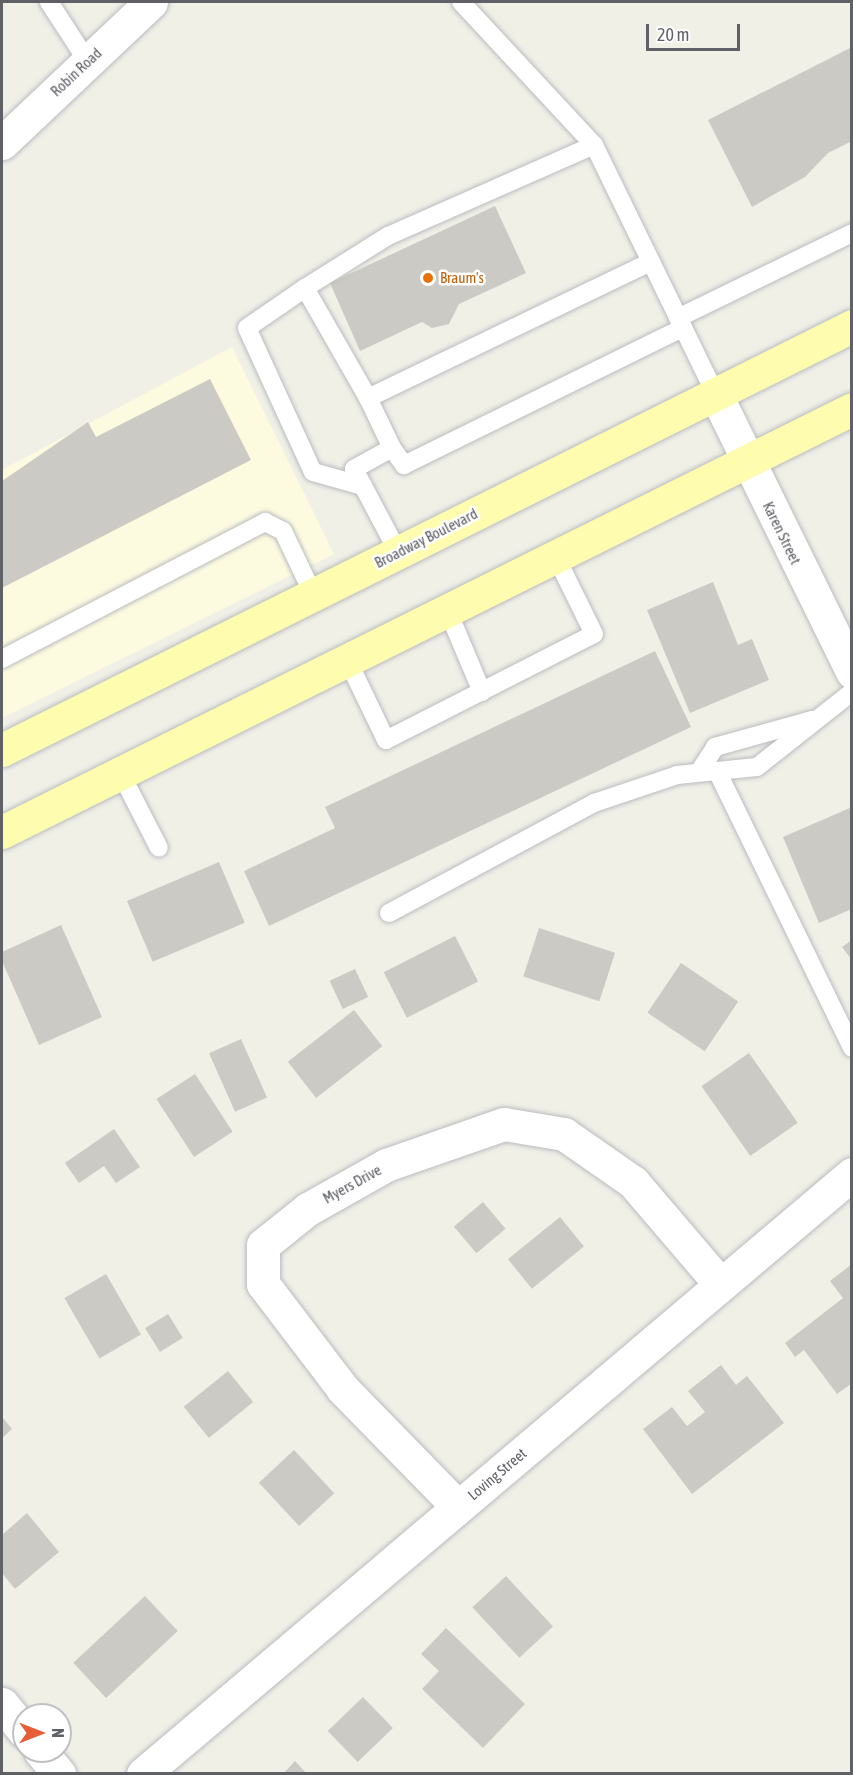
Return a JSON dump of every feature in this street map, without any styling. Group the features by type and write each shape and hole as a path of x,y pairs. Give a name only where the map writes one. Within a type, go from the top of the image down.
{"main road":[{"name":"Broadway Boulevard","path":"2,750 852,326"},
{"path":"2,832 852,409"}],"street":[{"name":"Robin Road","path":"2,143 151,2"},
{"name":"Karen Street","path":"714,393 852,672"},
{"name":"Myers Drive","path":"458,1507 343,1389 263,1284 263,1245 308,1209 386,1165 504,1124 564,1134 633,1182 721,1286"},
{"name":"Loving Street","path":"143,1773 852,1174"},
{"path":"2,1704 12,1716"}],"lane":[{"path":"49,2 88,62"},
{"path":"461,2 594,145 714,393"},
{"path":"363,486 313,472 247,328 305,288 388,236 594,145"},
{"path":"305,288 368,398 392,448 404,465 852,233"},
{"path":"368,398 651,262"},
{"path":"392,448 354,469 398,552"},
{"path":"2,659 265,522 283,531 313,594"},
{"path":"347,659 386,740 594,634 555,555"},
{"path":"447,609 482,692"},
{"path":"388,913 594,803 676,775 757,767 852,692"},
{"path":"819,718 715,747 708,772 852,1048"},
{"path":"120,772 159,848"}],"shaded area":[{"path":"232,347 334,554 2,718 2,470"}],"building":[{"path":"852,47 852,141 828,153 805,177 752,207 708,120"},
{"name":"Braum's","path":"495,206 526,273 459,304 449,324 432,328 422,322 360,351 330,283"},
{"path":"210,379 251,460 2,588 2,481 88,422 96,437"},
{"path":"713,582 738,645 752,639 769,680 690,713 647,610"},
{"path":"655,651 691,727 269,926 244,871 335,828 325,807"},
{"path":"852,807 852,909 819,923 783,837"},
{"path":"219,862 245,923 153,962 127,901"},
{"path":"61,925 102,1017 39,1045 2,961 2,952"},
{"path":"539,928 615,953 599,1001 523,977"},
{"path":"455,936 478,981 407,1018 384,972"},
{"path":"852,940 852,960 842,947"},
{"path":"681,963 738,1002 705,1051 647,1013"},
{"path":"355,969 368,997 343,1009 330,981"},
{"path":"354,1010 382,1046 316,1098 288,1062"},
{"path":"241,1039 267,1097 235,1112 209,1053"},
{"path":"749,1053 798,1123 750,1156 701,1086"},
{"path":"195,1074 233,1132 194,1157 156,1099"},
{"path":"114,1129 140,1167 116,1183 104,1166 79,1183 65,1163"},
{"path":"483,1202 505,1229 476,1253 454,1226"},
{"path":"560,1217 584,1247 532,1289 508,1259"},
{"path":"852,1264 852,1383 837,1394 804,1350 795,1357 785,1343 843,1298 830,1281"},
{"path":"106,1274 141,1335 99,1359 64,1298"},
{"path":"168,1314 183,1338 160,1352 145,1328"},
{"path":"721,1365 736,1385 747,1376 784,1423 692,1494 643,1429 672,1407 687,1426 705,1412 688,1391"},
{"path":"228,1371 253,1402 209,1438 184,1407"},
{"path":"2,1417 12,1429 2,1438"},
{"path":"294,1450 334,1493 299,1526 259,1483"},
{"path":"27,1513 59,1552 15,1589 2,1573 2,1535"},
{"path":"506,1576 553,1626 519,1658 472,1607"},
{"path":"145,1596 178,1631 106,1698 73,1663"},
{"path":"446,1628 525,1704 483,1748 422,1689 439,1671 421,1654"},
{"path":"363,1697 393,1728 358,1762 328,1731"},
{"path":"295,1761 307,1774 283,1774"}],"place":[{"name":"Braum's","path":"428,278"}]}
